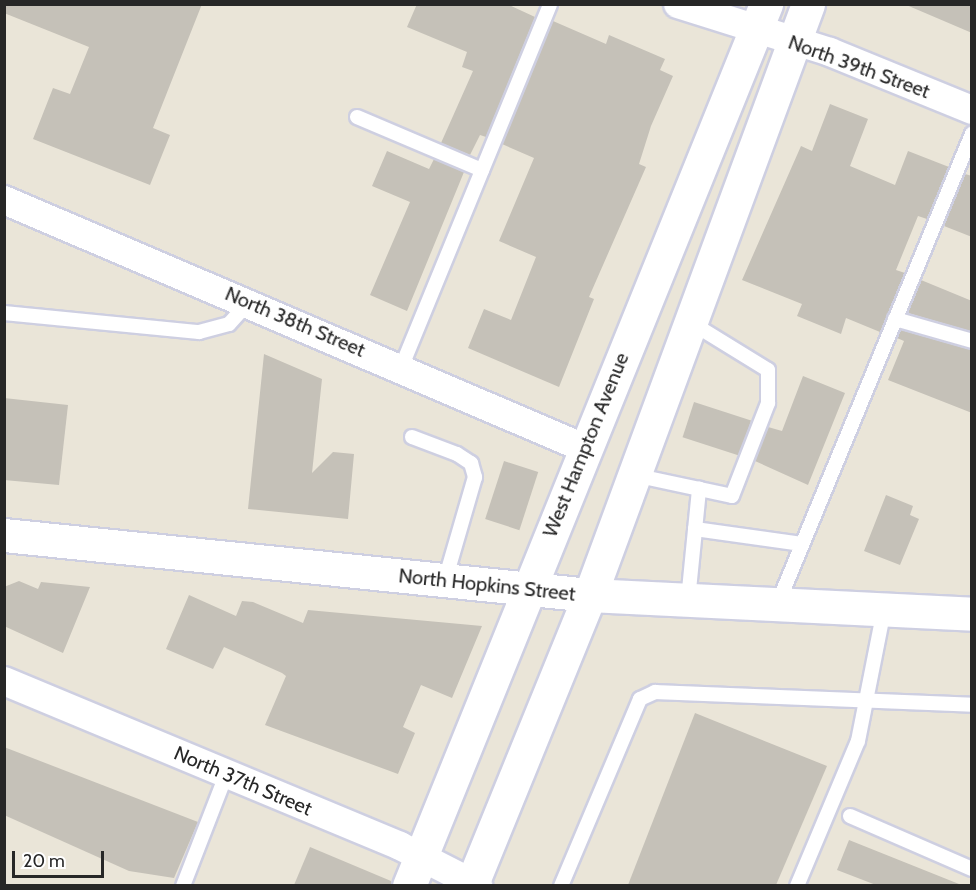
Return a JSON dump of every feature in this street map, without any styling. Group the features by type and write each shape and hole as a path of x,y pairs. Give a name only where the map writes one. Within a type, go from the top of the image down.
{"main road":[{"path":"474,884 590,595 688,321 808,4"},
{"name":"West Hampton Avenue","path":"415,871 584,448 760,18"},
{"name":"North Hopkins Street","path":"4,535 590,595 972,614"}],"street":[{"name":"North 39th Street","path":"678,4 760,18 792,42 972,110"},
{"name":"North 38th Street","path":"4,200 249,302 584,448"},
{"name":"North 37th Street","path":"4,681 226,774 415,871 474,884"}],"lane":[{"path":"401,368 550,4"},
{"path":"357,117 482,170"},
{"path":"777,605 972,134"},
{"path":"4,313 199,332 229,324 249,302"},
{"path":"895,319 972,341"},
{"path":"633,475 732,496 768,403 768,370 688,321"},
{"path":"412,437 457,454 471,463 475,477 445,581"},
{"path":"688,600 699,489"},
{"path":"695,529 802,544"},
{"path":"797,885 858,741 868,701 884,610"},
{"path":"563,885 640,699 655,692 972,705"},
{"path":"183,885 226,774"},
{"path":"850,816 972,869"}],"building":[{"path":"4,4 202,4 153,128 170,135 150,185 33,139 53,88 70,94 89,47 4,13"},
{"path":"417,4 507,4 535,17 486,137 480,135 470,155 441,143 473,71 462,67 467,52 407,27"},
{"path":"904,4 972,4 972,33"},
{"path":"553,21 606,44 609,35 665,59 660,70 673,76 651,126 639,164 646,167 589,297 594,299 559,387 468,348 484,309 511,320 536,257 499,241 534,158 502,144"},
{"path":"830,104 868,119 850,166 895,185 908,151 949,167 927,219 918,216 896,270 905,273 880,332 846,318 841,334 797,316 802,304 742,280 801,146 812,151"},
{"path":"387,151 429,169 434,159 464,172 407,311 370,295 410,202 372,186"},
{"path":"965,174 972,176 972,237 944,226"},
{"path":"921,280 972,301 972,332 908,313"},
{"path":"901,330 972,350 972,413 888,380 904,341 897,338"},
{"path":"264,354 322,379 312,473 333,452 354,454 348,519 248,509"},
{"path":"803,376 845,393 808,485 755,461 768,427 782,431"},
{"path":"4,398 68,405 59,485 4,480"},
{"path":"694,402 751,421 740,456 683,437"},
{"path":"504,461 538,472 519,530 485,519"},
{"path":"886,495 913,506 910,515 919,519 900,565 864,551"},
{"path":"19,581 38,589 41,582 90,587 63,653 4,626 4,587"},
{"path":"189,595 236,616 242,601 253,602 303,623 308,610 482,626 452,698 421,685 403,727 415,733 398,774 265,725 286,676 282,673 224,647 213,669 166,649"},
{"path":"695,713 827,766 776,885 628,885"},
{"path":"4,747 198,822 174,878 129,871 4,815"},
{"path":"849,840 959,885 876,885 837,870"},
{"path":"310,847 391,881 391,885 294,885"}]}
